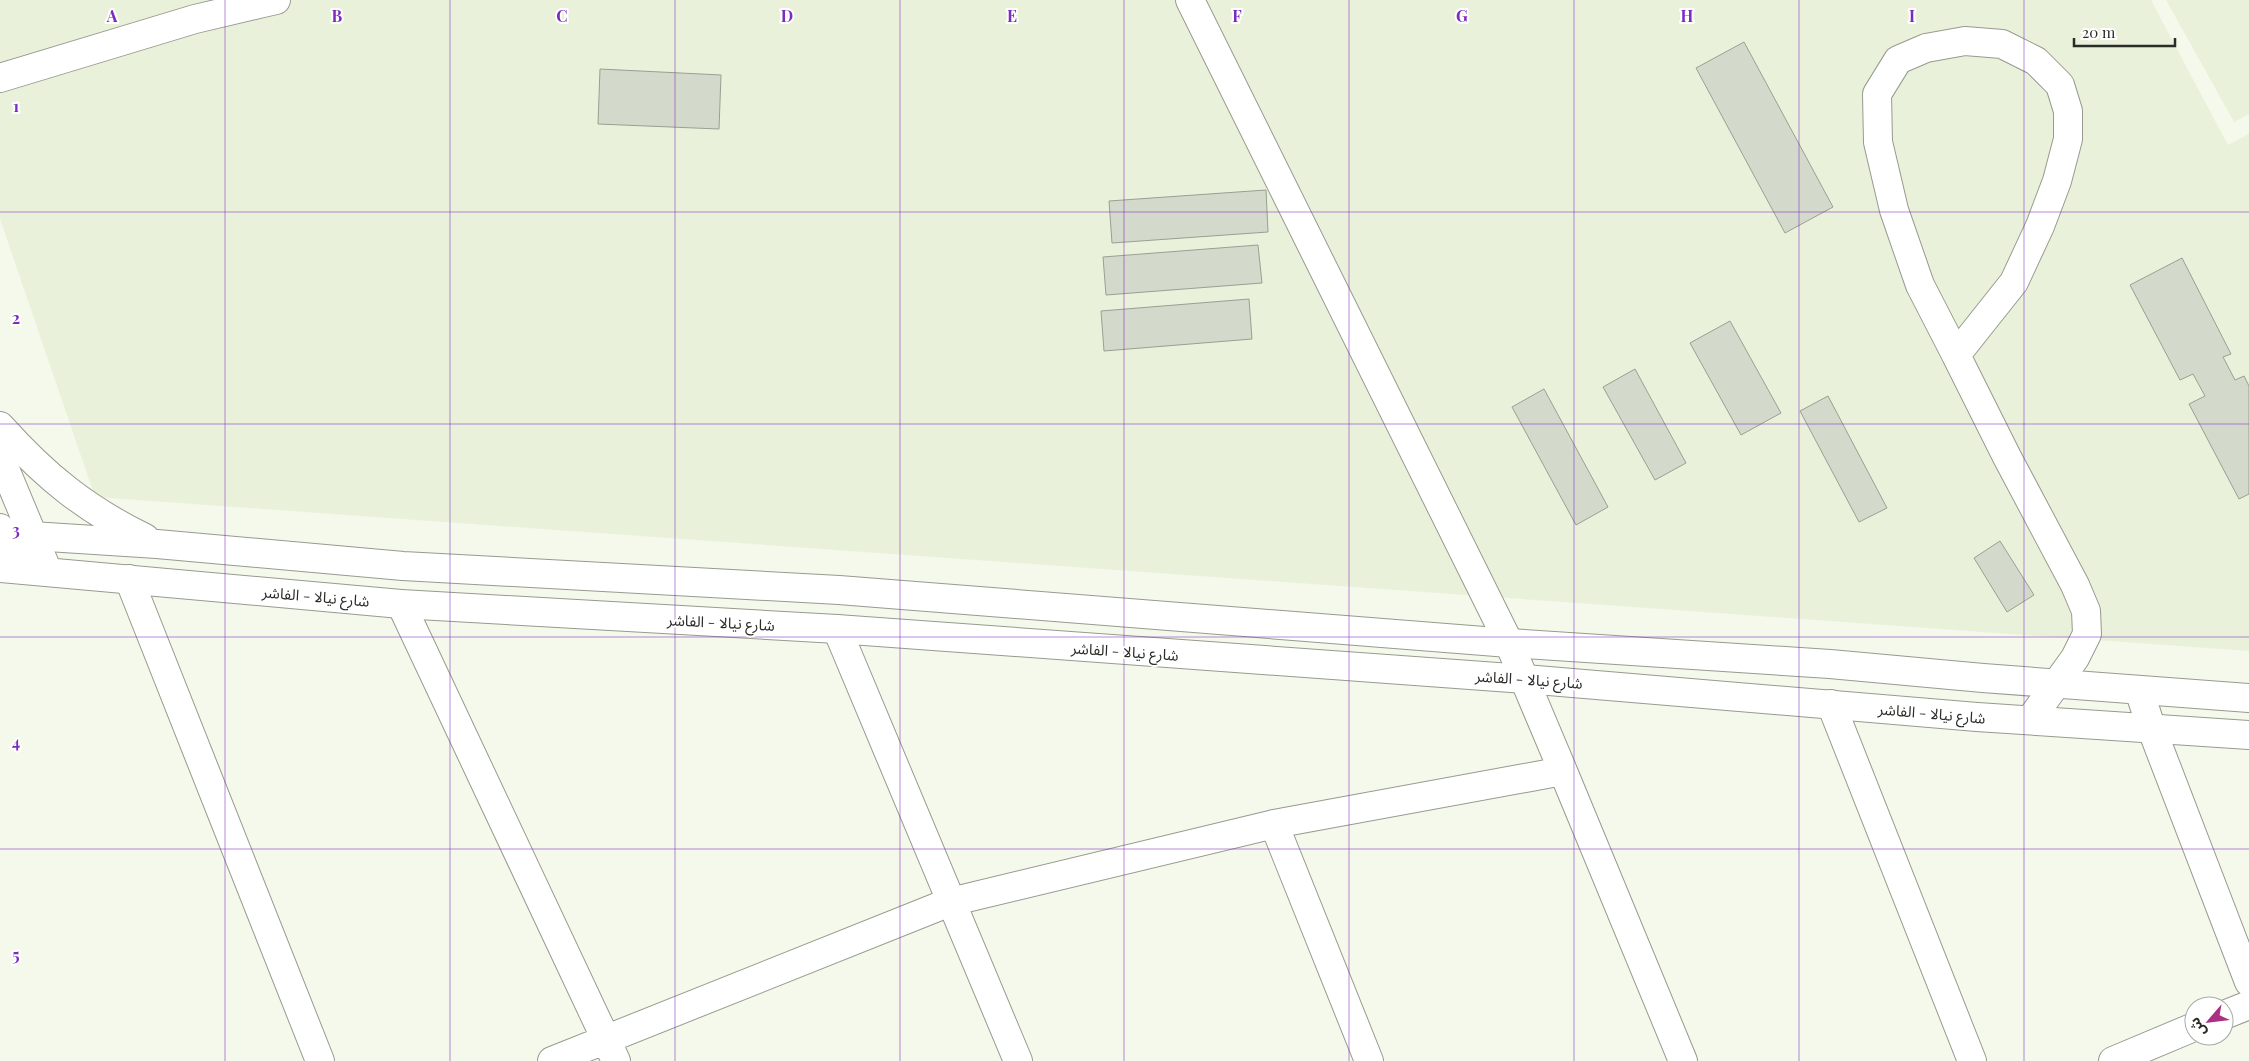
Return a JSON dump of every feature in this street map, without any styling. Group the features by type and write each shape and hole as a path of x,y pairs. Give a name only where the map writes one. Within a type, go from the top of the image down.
{"main road":[{"path":"0,78 195,19 276,0"},
{"path":"1190,0 1509,643 1683,1061"},
{"path":"1956,355 2014,282 2040,226 2057,181 2068,139 2068,111 2060,85 2036,61 2002,44 1965,42 1926,48 1898,60 1877,94 1878,142 1894,210 1920,285 1956,355 2075,585 2086,611 2087,634 2075,658 2030,720"},
{"path":"0,426 29,459 68,493 111,522 157,544"},
{"path":"0,457 48,572"},
{"path":"9,569 1,532 403,566 839,590 1509,643 1763,660 2249,698"},
{"name":"شارع نيالا - الفاشر","path":"9,569 401,604 837,629 1525,679 2030,720 2249,735"},
{"path":"540,612 542,574"},
{"path":"129,580 320,1061"},
{"path":"924,597 924,636"},
{"path":"401,604 611,1050"},
{"path":"837,629 1018,1061"},
{"path":"1758,697 1763,660"},
{"path":"2138,690 2249,982"},
{"path":"1831,704 1972,1061"},
{"path":"552,1061 611,1050 950,902 1274,824 1563,770"},
{"path":"1274,824 1368,1061"},
{"path":"2234,1011 2249,1004"},
{"path":"2112,1061 2184,1031"}],"shaded area":[{"path":"0,0 2151,0 2228,145 2249,134 2249,651 95,497 0,219"},
{"path":"2166,0 2249,0 2249,114 2234,122"}],"building":[{"path":"1744,42 1833,207 1785,233 1696,68"},
{"path":"600,69 721,75 719,129 598,124"},
{"path":"1266,190 1268,232 1112,243 1109,201"},
{"path":"1258,245 1262,283 1106,295 1103,257"},
{"path":"2182,258 2231,354 2223,357 2235,380 2244,376 2249,386 2249,494 2239,499 2189,404 2205,396 2193,374 2180,380 2130,285"},
{"path":"1249,299 1252,339 1104,351 1101,311"},
{"path":"1730,321 1781,413 1741,435 1690,343"},
{"path":"1635,369 1686,463 1655,480 1603,387"},
{"path":"1544,389 1608,507 1576,525 1512,407"},
{"path":"1828,396 1887,508 1859,522 1800,411"},
{"path":"2000,541 2034,595 2007,612 1974,558"}]}
